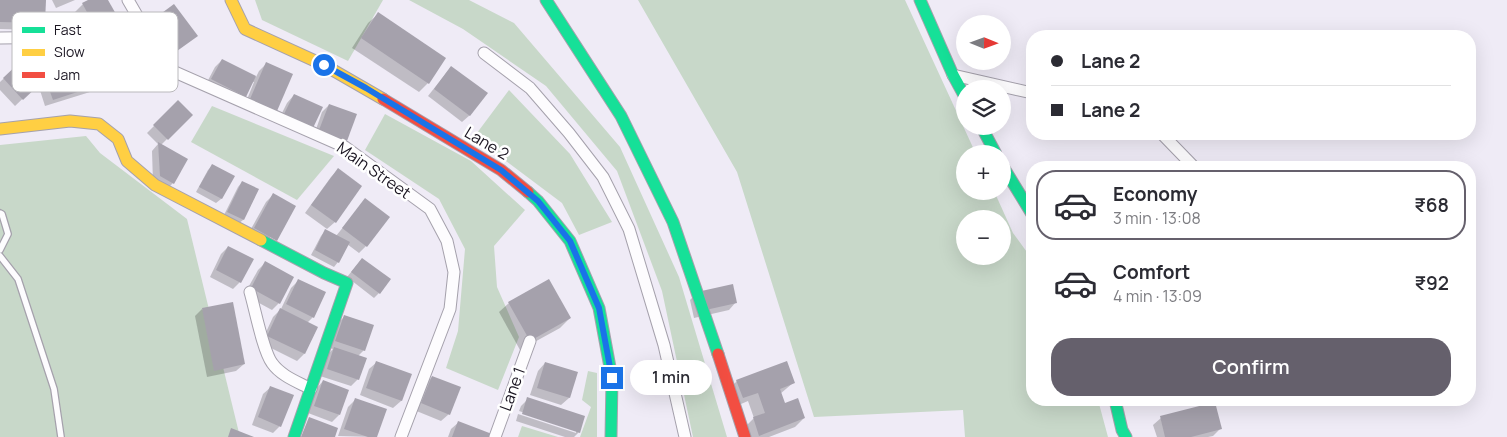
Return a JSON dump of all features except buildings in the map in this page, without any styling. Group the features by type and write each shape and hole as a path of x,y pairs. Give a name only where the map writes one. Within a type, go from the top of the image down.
{"street":[{"name":"Main Street","path":"128,0 135,12"},
{"name":"Lane 2","path":"231,0 245,29 324,65 366,88 501,170 538,201 570,241 599,308 612,378 611,437"},
{"path":"546,0 620,116 673,222 745,437"},
{"path":"920,0 956,80"},
{"path":"484,53 530,88 604,177 629,229 664,345 686,437"},
{"name":"Main Street","path":"178,73 345,147 430,209 447,241 454,272 450,309 401,437"},
{"path":"953,75 1026,92"},
{"path":"0,129 70,121 99,124 118,139 127,161 155,185 324,273 347,283 294,437"},
{"path":"1168,140 1188,161"},
{"path":"1011,180 1026,204"},
{"path":"250,292 267,352 272,363 282,373 311,389"},
{"name":"Lane 1","path":"495,437 530,342"},
{"path":"1116,406 1122,430 1126,437"}],"lane":[{"path":"0,213 2,214 8,234 0,250"},
{"path":"0,256 18,279 54,389 61,437"}],"green space":[{"path":"255,0 383,0 348,61 262,20"},
{"path":"409,0 469,0 514,23 620,147 679,277 727,437 693,437 662,291 617,171 546,86 463,29"},
{"path":"638,0 905,0 956,111 956,135 967,135 972,145 956,145 956,200 998,200 1003,210 956,210 956,265 1011,265 1011,229 1026,251 1026,406 1100,406 1108,437 965,437 963,410 814,417 737,172"},
{"path":"509,90 570,154 612,222 579,235 562,203 474,137"},
{"path":"212,106 334,156 297,200 191,142"},
{"path":"385,114 471,161 525,210 494,246 497,287 519,337 498,390 446,368 458,331 465,249 439,199 365,150"},
{"path":"86,136 100,153 187,219 240,437 0,437 0,145"},
{"path":"588,371 597,373 597,437 580,437 591,407 582,400"},
{"path":"522,426 558,437 518,437"}],"traffic: fast":[{"path":"546,0 621,116 673,222 718,354"},
{"path":"920,0 956,80"},
{"path":"986,135 991,145"},
{"path":"1011,180 1026,204"},
{"path":"528,192 538,201 570,241 599,308 612,378 611,437"},
{"path":"261,240 347,283 294,437"},
{"path":"1116,406 1122,430 1126,437"}],"traffic: slow":[{"path":"231,0 245,29 324,65 383,99"},
{"path":"0,129 70,121 99,124 118,139 127,161 155,185 261,240"}],"traffic: jam":[{"path":"383,99 501,170 528,192"},
{"path":"718,354 745,437"}],"route":[{"path":"324,65 366,88 501,170 538,201 570,241 599,308 612,378"}]}
